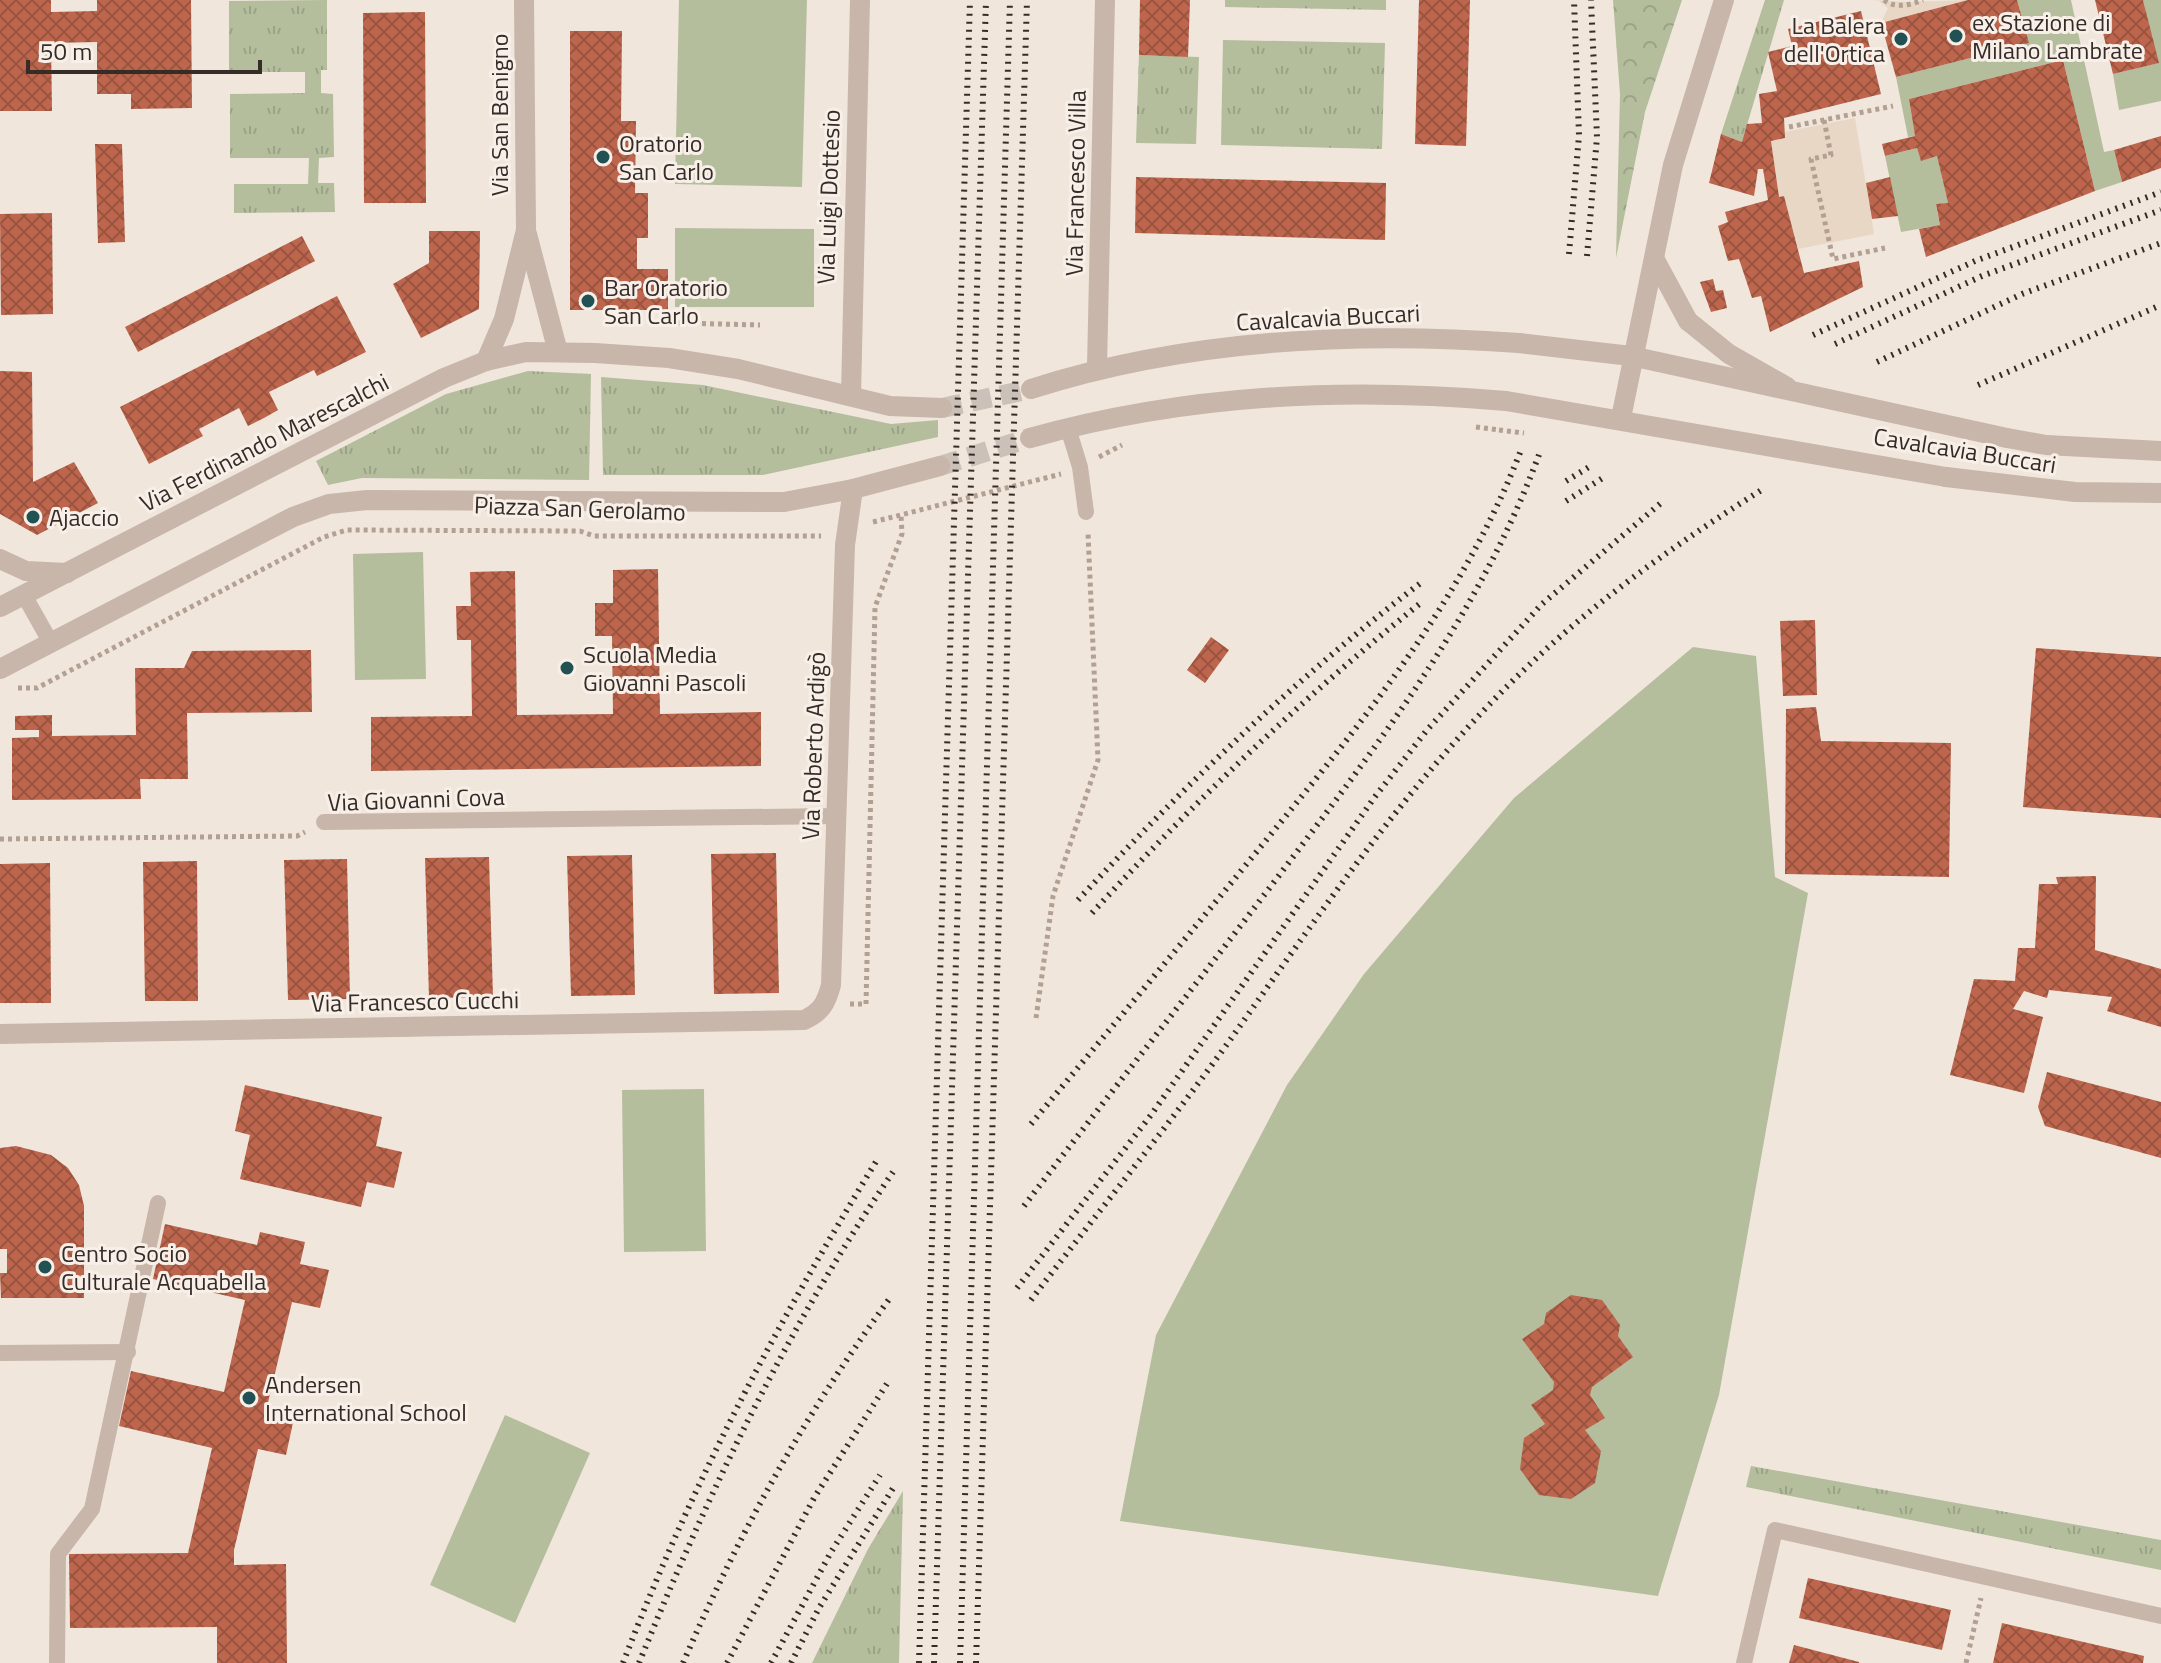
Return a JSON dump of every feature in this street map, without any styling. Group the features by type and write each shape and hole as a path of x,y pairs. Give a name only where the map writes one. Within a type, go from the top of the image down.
{"street":[{"name":"Via San Benigno","path":"524,0 526,230 558,352"},
{"name":"Via Luigi Dottesio","path":"851,395 850,318 860,0"},
{"name":"Via Francesco Villa","path":"1097,368 1105,0"},
{"path":"1621,418 1631,356 1655,260 1673,165 1724,0"},
{"name":"Via San Benigno","path":"486,361 504,319 526,230"},
{"name":"Cavalcavia Buccari","path":"1655,260 1688,321 1729,354 1798,393"},
{"name":"Cavalcavia Buccari","path":"1031,389 1097,368 1191,351 1328,340 1444,339 1519,343 1631,356 2046,445 2161,451"},
{"path":"486,361 526,352 669,358 851,395 890,406 942,408"},
{"name":"Via Ferdinando Marescalchi","path":"0,607 444,378 486,361"},
{"name":"Cavalcavia Buccari","path":"1030,438 1152,409 1256,397 1376,394 1506,401 1621,418 2009,487 2161,493"},
{"name":"Piazza San Gerolamo","path":"51,643 293,517 329,504 367,500 784,502 853,489 940,466"},
{"name":"Via Roberto Ardigò","path":"825,1004 831,985 845,545 853,489"},
{"path":"0,559 26,571 67,573"},
{"path":"0,669 51,643"},
{"name":"Via Francesco Cucchi","path":"0,1034 804,1020 825,1004"}],"lane":[{"path":"1068,428 1080,467 1086,512"},
{"path":"24,595 51,643"},
{"name":"Via Giovanni Cova","path":"324,822 837,816"},
{"path":"57,1663 58,1554 92,1509 158,1203"},
{"path":"0,1353 128,1352"},
{"path":"1744,1663 1775,1530 2161,1616"}],"path":[{"path":"1884,0 1890,5 1910,5 1923,0"},
{"path":"1789,127 1893,106"},
{"path":"1824,120 1831,155 1811,159 1833,259 1885,248"},
{"path":"678,323 760,325"},
{"path":"875,522 1029,484 1080,467 1133,440"},
{"path":"1036,1018 1053,896 1098,760 1086,512"},
{"path":"866,1004 875,607 902,534 901,515"},
{"name":"Piazza San Gerolamo","path":"8,693 15,688 37,688 324,537 347,530 580,531 594,536 812,538"},
{"name":"Via Giovanni Cova","path":"0,839 297,836 324,822"},
{"path":"1966,1663 1986,1577"}],"green space":[{"path":"327,0 327,70 321,70 321,93 333,94 334,157 319,158 318,183 334,183 335,212 234,213 234,184 308,184 309,158 230,158 230,94 305,93 305,72 229,72 229,1"},
{"path":"679,0 807,0 802,187 675,184"},
{"path":"1225,0 1386,0 1386,10 1225,7"},
{"path":"1613,0 1682,0 1645,112 1616,258 1620,94"},
{"path":"1765,0 1784,0 1742,142 1721,134"},
{"path":"2017,0 2071,0 2104,152 2114,150 2122,182 2095,191 2063,60 1909,99 1915,136 1908,137 1896,77 2028,43"},
{"path":"2143,0 2161,0 2161,101 2119,110 2113,74 2158,63"},
{"path":"1223,40 1385,43 1382,149 1221,145"},
{"path":"1139,55 1199,57 1196,144 1136,143"},
{"path":"1917,148 1921,160 1937,156 1948,203 1936,205 1940,225 1901,232 1885,156"},
{"path":"675,228 814,229 814,307 675,307"},
{"path":"528,371 591,374 589,480 362,478 328,485 316,461 446,394"},
{"path":"601,377 703,385 891,424 938,420 938,437 763,475 603,475"},
{"path":"423,552 426,679 355,680 353,554"},
{"path":"1693,647 1756,656 1775,877 1808,893 1719,1395 1658,1596 1120,1521 1156,1335 1287,1085 1364,974 1514,798"},
{"path":"704,1089 706,1251 624,1252 622,1090"},
{"path":"505,1415 590,1453 515,1623 430,1585"},
{"path":"1751,1466 2161,1540 2161,1570 1746,1487"},
{"path":"903,1491 899,1663 812,1663 868,1549"}],"shaded area":[{"path":"1870,0 1968,0 1881,23 1888,8 1879,1"},
{"path":"1855,118 1874,234 1798,249 1784,196 1779,197 1771,141 1785,138 1784,132"}],"building":[{"path":"0,0 51,0 51,12 97,11 97,0 191,0 192,108 131,109 131,94 97,94 97,42 51,43 52,111 0,111"},
{"path":"1140,0 1190,0 1188,57 1139,55"},
{"path":"1419,0 1470,0 1466,146 1415,144"},
{"name":"ex Stazione di Milano Lambrate","path":"1968,0 2017,0 2029,43 1896,77 1881,23"},
{"path":"2095,0 2143,0 2159,63 2113,74"},
{"path":"1861,11 1881,94 1784,118 1785,138 1771,141 1779,197 1784,196 1804,273 1859,261 1863,287 1770,332 1761,296 1752,298 1739,259 1728,261 1718,226 1728,222 1725,212 1768,200 1763,169 1758,169 1754,196 1709,183 1721,134 1742,142 1747,124 1762,123 1759,94 1777,91 1768,52 1792,46 1788,29"},
{"path":"425,12 426,203 364,203 363,13"},
{"name":"Oratorio San Carlo","path":"570,31 622,31 621,121 636,121 635,193 648,193 648,238 637,238 637,269 668,269 668,310 570,310"},
{"path":"2063,60 2095,191 1926,257 1919,229 1940,225 1936,204 1948,203 1937,156 1921,161 1917,148 1885,156 1882,144 1915,136 1909,99"},
{"path":"2161,136 2161,168 2122,182 2114,150"},
{"path":"95,144 122,144 125,242 98,243"},
{"path":"1136,177 1386,183 1385,240 1135,233"},
{"path":"1890,177 1898,216 1872,219 1866,183"},
{"path":"52,213 53,314 1,315 0,214"},
{"path":"429,231 480,231 479,309 421,338 393,284 429,263"},
{"path":"302,236 315,261 138,352 125,327"},
{"path":"1713,279 1716,291 1723,290 1727,308 1711,312 1700,282"},
{"path":"337,296 366,352 317,376 314,370 269,392 278,410 264,418 248,426 239,408 199,429 203,436 149,464 120,407"},
{"path":"0,371 32,372 33,482 74,462 98,503 37,535 0,514"},
{"path":"658,569 660,714 761,712 761,766 371,771 371,717 472,716 471,640 457,640 456,606 471,606 470,572 515,571 517,715 613,714 612,636 595,636 595,603 613,603 613,570"},
{"path":"1815,620 1817,695 1783,696 1780,621"},
{"path":"1211,637 1229,650 1205,683 1187,670"},
{"path":"2036,648 2161,657 2161,818 2023,807"},
{"path":"311,650 312,712 187,713 188,779 140,779 141,799 12,800 12,738 39,737 39,730 15,730 15,716 52,715 52,736 136,735 135,668 184,668 192,651"},
{"path":"1816,707 1821,741 1951,743 1949,877 1785,874 1786,709"},
{"path":"776,853 779,993 714,994 711,854"},
{"path":"632,855 635,995 571,996 567,856"},
{"path":"489,857 493,997 429,998 425,858"},
{"path":"347,859 350,999 288,1000 284,860"},
{"path":"197,861 198,1001 145,1001 143,862"},
{"path":"50,863 51,1003 0,1003 0,864"},
{"path":"2096,876 2095,950 2161,969 2161,1027 2107,1011 2112,997 2049,990 2047,998 2024,991 2013,1009 2043,1017 2024,1093 1950,1075 1974,979 2015,981 2018,948 2035,948 2039,884 2058,884 2056,877"},
{"path":"2047,1072 2161,1102 2161,1158 2045,1126 2038,1107"},
{"path":"245,1085 382,1117 376,1146 402,1152 394,1188 367,1182 361,1207 240,1179 250,1135 235,1131"},
{"path":"16,1146 51,1155 68,1168 79,1185 84,1206 84,1298 1,1298 0,1273 7,1273 7,1249 0,1249 0,1148"},
{"path":"165,1224 257,1245 260,1232 305,1242 300,1264 329,1270 320,1308 292,1302 266,1411 294,1418 286,1455 258,1449 234,1550 234,1565 286,1564 287,1663 217,1663 217,1627 70,1628 69,1554 188,1553 212,1448 119,1426 131,1371 224,1392 245,1300 153,1279"},
{"path":"1571,1295 1602,1300 1620,1325 1618,1336 1633,1357 1592,1387 1590,1395 1605,1418 1585,1430 1601,1451 1595,1483 1571,1499 1539,1495 1520,1469 1524,1438 1545,1424 1531,1405 1553,1390 1554,1382 1522,1339 1544,1324 1546,1313"},
{"path":"1808,1578 1951,1610 1942,1650 1799,1618"},
{"path":"2002,1623 2144,1656 2143,1663 1993,1663"},
{"path":"1794,1645 1859,1662 1859,1663 1789,1663"}],"tunnel":[{"path":"942,408 1031,389"},
{"path":"940,466 1030,438"}],"railway":[{"path":"919,1663 970,0"},
{"path":"934,1663 986,0"},
{"path":"960,1663 1010,0"},
{"path":"976,1663 1027,0"},
{"path":"1569,254 1579,135 1574,0"},
{"path":"1587,256 1597,137 1591,0"},
{"path":"1813,335 1975,261 2161,192"},
{"path":"1835,344 1982,276 2161,210"},
{"path":"1877,362 2022,294 2161,243"},
{"path":"1978,385 2161,305"},
{"path":"1031,1124 1238,875 1376,702 1442,606 1471,556 1521,450"},
{"path":"1024,1206 1268,890 1404,705 1436,658 1493,558 1540,452"},
{"path":"1566,481 1589,467"},
{"path":"1566,501 1606,476"},
{"path":"1031,1300 1206,1073 1370,846 1445,753 1527,667 1582,618 1670,550 1763,489"},
{"path":"1017,1288 1151,1115 1374,798 1427,730 1542,604 1661,503"},
{"path":"1078,900 1159,815 1286,694 1422,582"},
{"path":"1092,913 1251,751 1422,602"},
{"path":"623,1663 678,1531 738,1406 804,1283 877,1160"},
{"path":"639,1663 693,1535 753,1411 819,1290 893,1172"},
{"path":"683,1663 728,1566 776,1474 830,1386 890,1298"},
{"path":"727,1663 814,1498 888,1382"},
{"path":"771,1663 831,1552 880,1475"},
{"path":"791,1663 819,1608 895,1485"}],"place":[{"name":"ex Stazione di Milano Lambrate","path":"1956,36"},
{"name":"La Balera dell'Ortica","path":"1901,39"},
{"name":"Oratorio San Carlo","path":"603,157"},
{"name":"Bar Oratorio San Carlo","path":"588,301"},
{"name":"Ajaccio","path":"33,517"},
{"name":"Scuola Media Giovanni Pascoli","path":"567,668"},
{"name":"Centro Socio Culturale Acquabella","path":"45,1267"},
{"name":"Andersen International School","path":"249,1398"}]}
